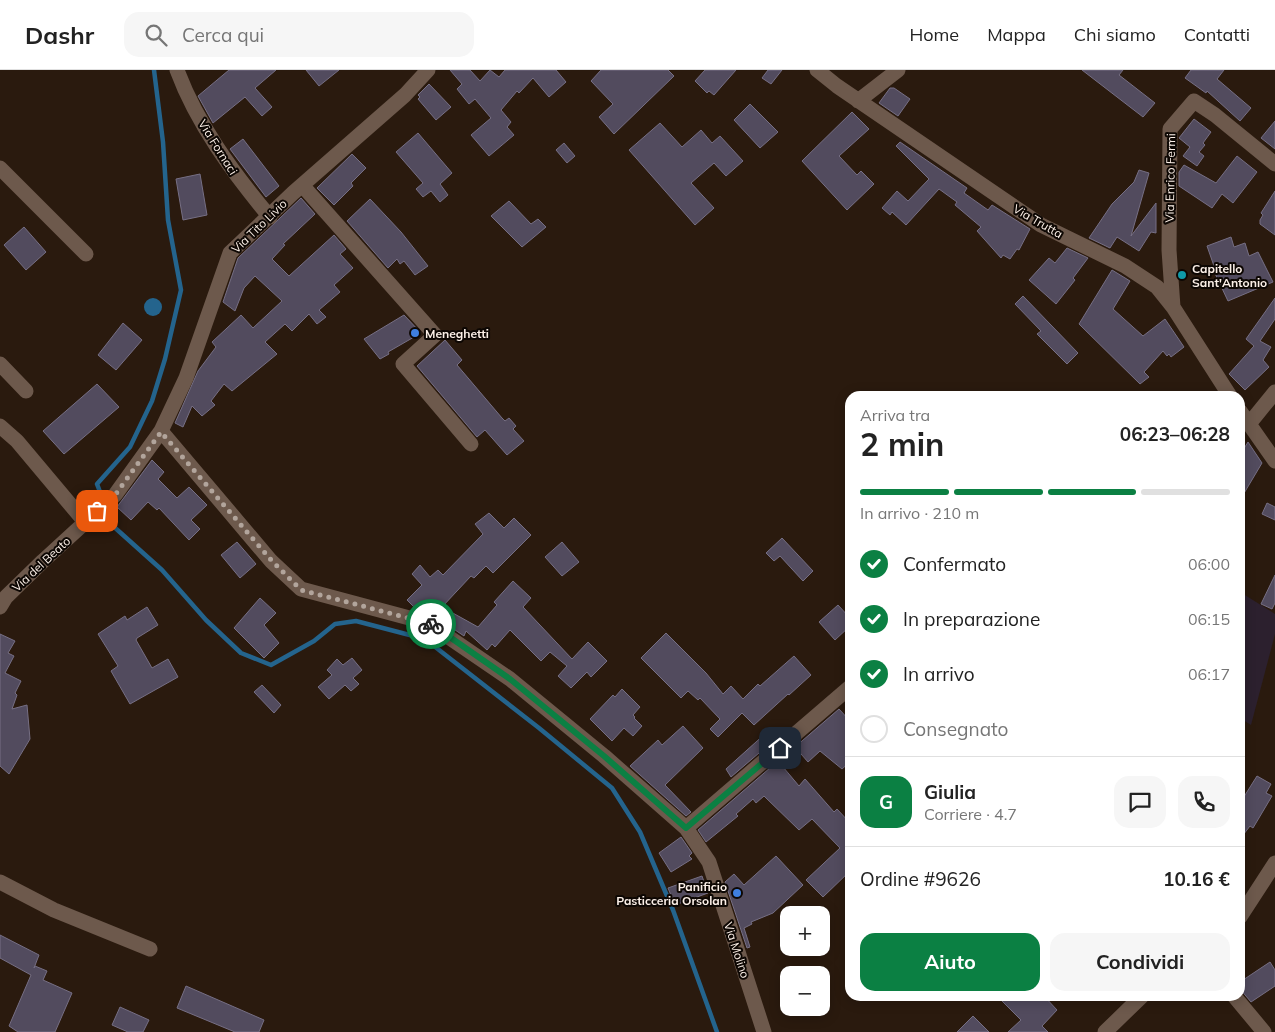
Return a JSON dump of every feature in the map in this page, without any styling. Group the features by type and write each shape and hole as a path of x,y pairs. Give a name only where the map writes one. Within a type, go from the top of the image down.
{"street":[{"name":"Via Fornaci","path":"178,70 187,97 212,138 239,180 270,217"},
{"name":"Via Tito Livio","path":"161,432 186,378 230,254 302,185 405,95 428,70"},
{"name":"Via Trutta","path":"817,70 858,101 1041,225 1125,266 1157,287 1173,307 1227,391"},
{"path":"858,101 898,70"},
{"name":"Via Enrico Fermi","path":"1173,307 1168,250 1170,129 1194,101 1215,115 1275,164"},
{"path":"0,168 86,254"},
{"path":"302,185 435,335 403,364 471,444"},
{"path":"0,364 26,391"},
{"path":"1249,424 1275,392"},
{"path":"1245,418 1275,461"},
{"path":"0,426 17,442 85,522"},
{"name":"Via del Beato","path":"0,607 6,597 115,495 161,432"},
{"name":"Via Molino","path":"161,432 272,561 301,590 428,623 510,679 604,756 686,828 709,862 764,1032"},
{"path":"686,828 845,691"},
{"path":"1245,909 1275,863"},
{"path":"0,882 54,910 150,949"},
{"path":"1105,1032 1137,1001"},
{"path":"1238,1001 1264,1032"}],"shaded area":[{"path":"1245,595 1275,614 1275,634 1251,725 1245,721"}],"water":[{"path":"153,298 159,301 162,307 159,313 153,316 147,313 144,307 147,301"}],"building":[{"path":"229,70 276,70 255,88 272,107 262,116 245,97 213,123 198,96"},
{"path":"306,70 339,70 319,86"},
{"path":"450,70 470,70 480,81 490,70 499,77 505,70 556,70 566,82 549,97 533,78 519,93 517,91 501,110 511,122 507,127 514,135 489,156 471,135 491,118 475,99 469,104 457,89 462,84"},
{"path":"601,70 668,70 674,76 614,134 599,117 613,104 591,81"},
{"path":"705,70 736,70 714,95 709,91 707,93 695,81"},
{"path":"768,70 782,70 771,84 762,78"},
{"path":"1082,70 1123,70 1119,75 1155,103 1143,117"},
{"path":"1191,70 1224,70 1217,79 1251,108 1240,121 1207,91 1206,93 1185,78"},
{"path":"429,84 451,107 436,120 418,99 420,97 418,95"},
{"path":"890,88 894,88 910,99 898,116 879,103"},
{"path":"750,104 778,132 760,148 734,120"},
{"path":"852,112 869,129 839,156 857,175 861,171 874,184 847,210 802,161"},
{"path":"1194,119 1211,132 1203,143 1205,145 1199,152 1204,156 1197,166 1183,156 1190,147 1179,138"},
{"path":"1275,121 1275,149 1261,138"},
{"path":"660,123 682,147 701,130 712,143 720,136 743,161 726,176 714,163 691,183 714,208 695,225 629,150"},
{"path":"418,133 452,173 440,184 448,195 440,202 431,191 423,197 416,189 423,183 396,152"},
{"path":"243,139 279,186 266,197 230,149"},
{"path":"900,142 967,188 964,193 988,210 992,205 1030,229 1019,250 1017,249 1010,259 1003,255 1001,258 977,231 981,227 955,205 957,202 939,189 906,225 892,212 890,215 882,208 897,191 908,201 929,179 896,146"},
{"path":"564,143 575,156 567,163 556,150"},
{"path":"352,154 366,168 351,183 353,186 334,205 317,188"},
{"path":"1237,156 1257,172 1233,203 1222,194 1212,208 1179,186 1179,172 1184,165 1216,183"},
{"path":"1139,170 1149,173 1131,236 1156,203 1156,233 1151,232 1139,251 1117,237 1110,248 1089,238 1112,204 1134,182"},
{"path":"200,174 207,215 183,220 176,179"},
{"path":"1275,191 1275,235 1260,224 1260,220 1263,215 1261,213"},
{"path":"301,198 315,214 283,244 285,245 272,259 289,276 334,235 346,249 340,254 353,268 334,285 340,292 319,310 326,317 317,324 309,314 292,331 285,324 265,342 277,354 232,391 224,384 211,401 215,405 202,416 192,406 183,427 175,423 198,371 216,347 212,342 241,315 253,328 282,301 255,276 244,288 235,311 223,302 238,258"},
{"path":"370,199 401,232 428,266 415,275 404,261 400,264 397,259 388,268 347,221"},
{"path":"509,201 531,224 538,219 546,227 522,247 491,216"},
{"path":"24,227 46,252 26,270 4,245"},
{"path":"1231,237 1234,247 1245,243 1249,256 1258,252 1273,282 1228,301 1212,267 1214,266 1207,246"},
{"path":"1067,248 1088,258 1073,278 1075,280 1056,304 1029,280 1049,258 1055,263"},
{"path":"1112,270 1130,281 1113,309 1143,336 1165,319 1184,347 1171,357 1169,354 1167,356 1163,351 1144,372 1149,377 1140,384 1079,324"},
{"path":"1023,296 1078,353 1067,364 1037,334 1041,331 1015,304"},
{"path":"1275,298 1275,319 1260,341 1271,347 1263,360 1269,367 1245,390 1229,374 1254,346 1246,339"},
{"path":"404,315 421,333 388,352 389,354 380,359 364,339"},
{"path":"123,323 142,340 116,370 98,355"},
{"path":"445,340 462,360 457,365 502,418 505,421 509,418 516,426 513,429 524,441 507,455 485,430 477,437 417,366"},
{"path":"97,384 119,407 64,454 43,431"},
{"path":"1248,442 1262,463 1245,492 1245,447"},
{"path":"152,460 164,472 158,479 177,498 189,487 207,505 191,520 200,529 189,540 159,508 157,510 148,502 131,520 117,507"},
{"path":"1267,503 1275,507 1275,520 1262,514"},
{"path":"489,513 504,528 514,518 531,535 493,573 486,566 474,578 471,576 442,607 478,627 497,605 494,602 513,581 531,598 523,607 572,659 588,642 607,661 591,677 587,672 571,688 558,676 567,666 550,652 541,661 510,630 495,647 492,644 487,650 466,631 464,636 433,615 418,611 407,600 422,585 412,574 420,565 430,577 438,570 443,575 483,534 475,524"},
{"path":"782,538 813,571 803,581 780,556 774,561 766,553"},
{"path":"237,542 256,564 240,578 221,555"},
{"path":"562,542 579,562 562,576 545,557"},
{"path":"1275,575 1275,603 1272,609 1261,604"},
{"path":"260,598 276,613 264,625 279,643 264,658 234,628"},
{"path":"838,605 845,613 845,631 835,640 819,622"},
{"path":"147,607 158,625 136,640 152,668 168,659 178,677 130,704 111,671 118,666 98,634 125,616 127,620"},
{"path":"666,633 706,673 723,694 731,686 743,699 758,684 760,686 794,656 811,675 754,725 742,713 718,737 710,729 720,719 700,698 698,700 688,691 681,698 641,658"},
{"path":"0,634 15,641 8,653 14,656 5,673 21,681 15,693 17,695 12,709 27,705 30,739 9,774 0,766"},
{"path":"352,658 362,670 353,678 359,684 351,691 345,685 329,699 318,687 332,675 327,670 337,659 343,665"},
{"path":"262,685 281,705 274,713 254,692"},
{"path":"622,689 640,707 633,715 642,726 633,736 624,728 612,741 590,719 613,695 615,697"},
{"path":"839,709 845,716 845,766 842,769 820,751 808,762 795,747"},
{"path":"683,726 703,748 665,785 691,812 686,816 630,766 658,740 662,745"},
{"path":"766,733 773,741 731,777 726,769"},
{"path":"778,761 799,786 805,779 834,812 837,809 845,818 845,876 823,897 806,880 840,848 812,819 799,830 764,796 756,803 753,799 736,814 738,816 706,842 698,830"},
{"path":"1257,776 1271,784 1266,793 1272,796 1253,828 1250,826 1245,832 1245,795"},
{"path":"681,837 692,853 689,856 692,859 671,872 659,853"},
{"path":"776,856 803,885 773,913 751,922 752,924 744,928 750,947 747,948 725,882 734,874 744,885"},
{"path":"702,876 708,893 675,905 668,888"},
{"path":"0,935 39,955 34,968 35,966 47,971 43,980 72,993 55,1032 18,1032 9,1026 31,975 0,958"},
{"path":"1270,962 1275,970 1275,986 1251,1002 1245,995 1245,979"},
{"path":"186,986 264,1020 259,1032 235,1032 177,1008"},
{"path":"1002,1001 1049,1001 1057,1010 1042,1026 1048,1032 1008,1032 1021,1020"},
{"path":"120,1007 149,1020 143,1032 128,1032 112,1025"},
{"path":"973,1016 989,1032 957,1032"}],"waterway":[{"path":"154,70 163,142 168,220 181,290 165,359 152,401 130,447 97,484 113,526 162,570 206,620 241,653 271,665 314,641 335,624 356,621 425,639 612,788 640,832 673,910 717,1032"}],"way so far":[{"path":"97,511 115,495 161,432 188,461 272,561 301,590 431,624"}],"place":[{"name":"Capitello Sant'Antonio","path":"1182,275"},
{"name":"Meneghetti","path":"415,333"},
{"name":"Panificio Pasticceria Orsolan","path":"737,893"}],"route":[{"path":"431,624 510,679 604,756 686,828 780,748"}]}
